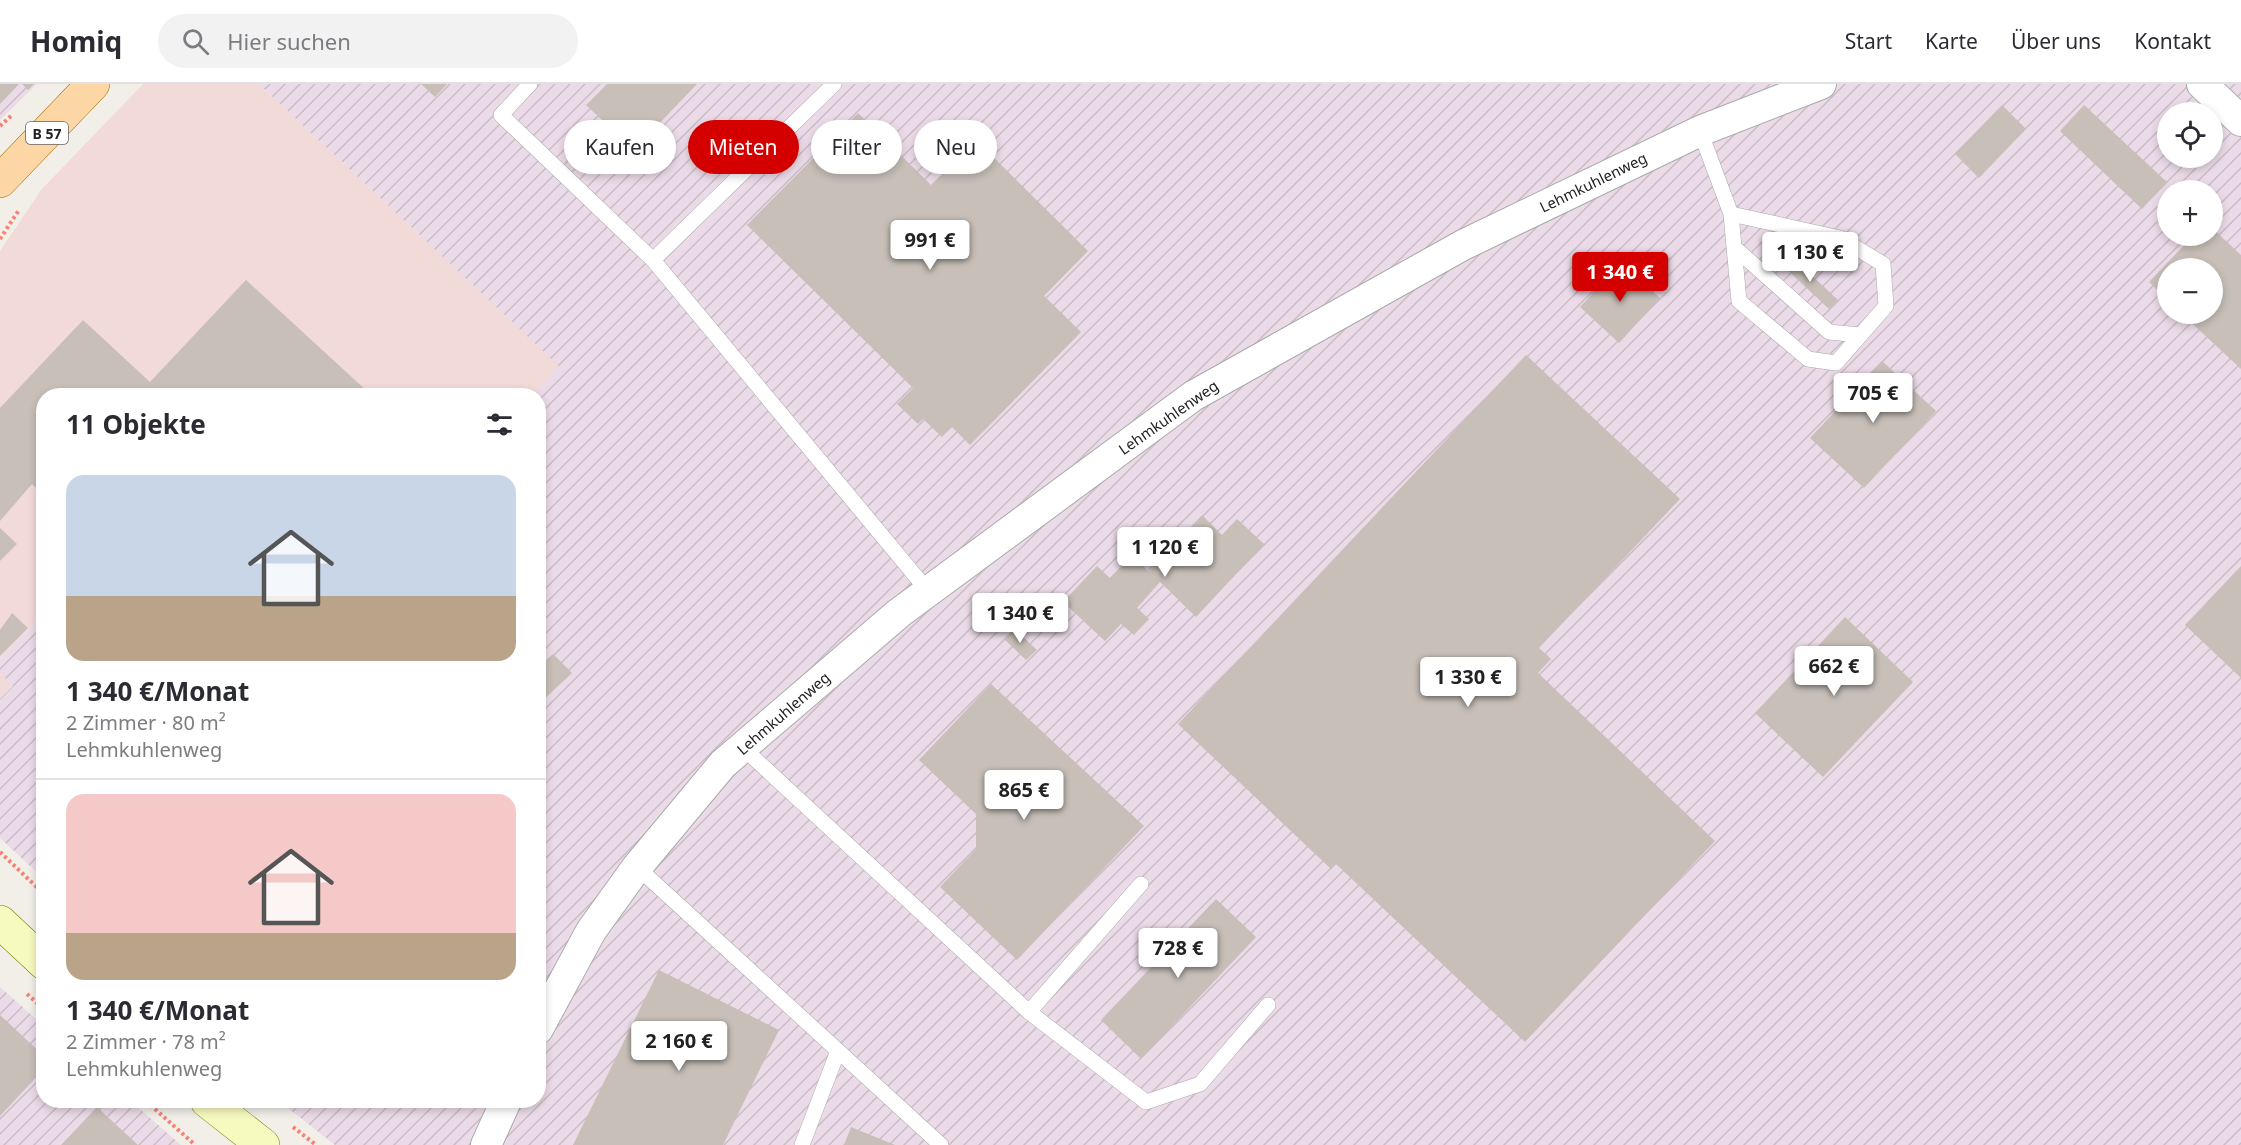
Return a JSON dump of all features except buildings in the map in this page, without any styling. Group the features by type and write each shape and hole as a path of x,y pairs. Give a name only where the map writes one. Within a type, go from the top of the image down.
{"main road":[{"name":"B 57","path":"0,181 93,84"},
{"path":"0,922 36,956"},
{"path":"216,1108 263,1145"}],"street":[{"name":"Lehmkuhlenweg","path":"546,1014 591,931 637,867 723,764 928,591 1193,396 1463,245 1700,131 1821,84"},
{"path":"2202,84 2241,121"},
{"path":"486,1145 503,1108"}],"lane":[{"path":"530,84 501,115 652,260 928,591"},
{"path":"652,260 834,84"},
{"path":"1700,131 1731,214 1739,301 1808,359 1836,363 1886,306 1883,264 1840,238 1731,214"},
{"path":"1735,248 1829,332 1860,335"},
{"path":"742,747 1029,1012 1146,1102 1200,1084 1268,1005"},
{"path":"637,867 941,1145"},
{"path":"1029,1012 1141,884"},
{"path":"802,1145 838,1051"}],"path":[{"path":"0,852 36,886"},
{"path":"154,1108 195,1145"}],"shaded area":[{"path":"0,84 37,84 0,120"},
{"path":"143,84 259,84 560,366 539,388 36,388 36,621 0,659 0,251 41,190"},
{"path":"259,84 2241,84 2241,1145 335,1145 288,1108 546,1108 546,388 539,388 559,366"},
{"path":"36,621 36,871 0,838 0,699 13,686 0,673 0,659"},
{"path":"0,673 13,686 0,699"},
{"path":"0,987 36,1019 36,1108 139,1108 181,1145 0,1145"}]}
